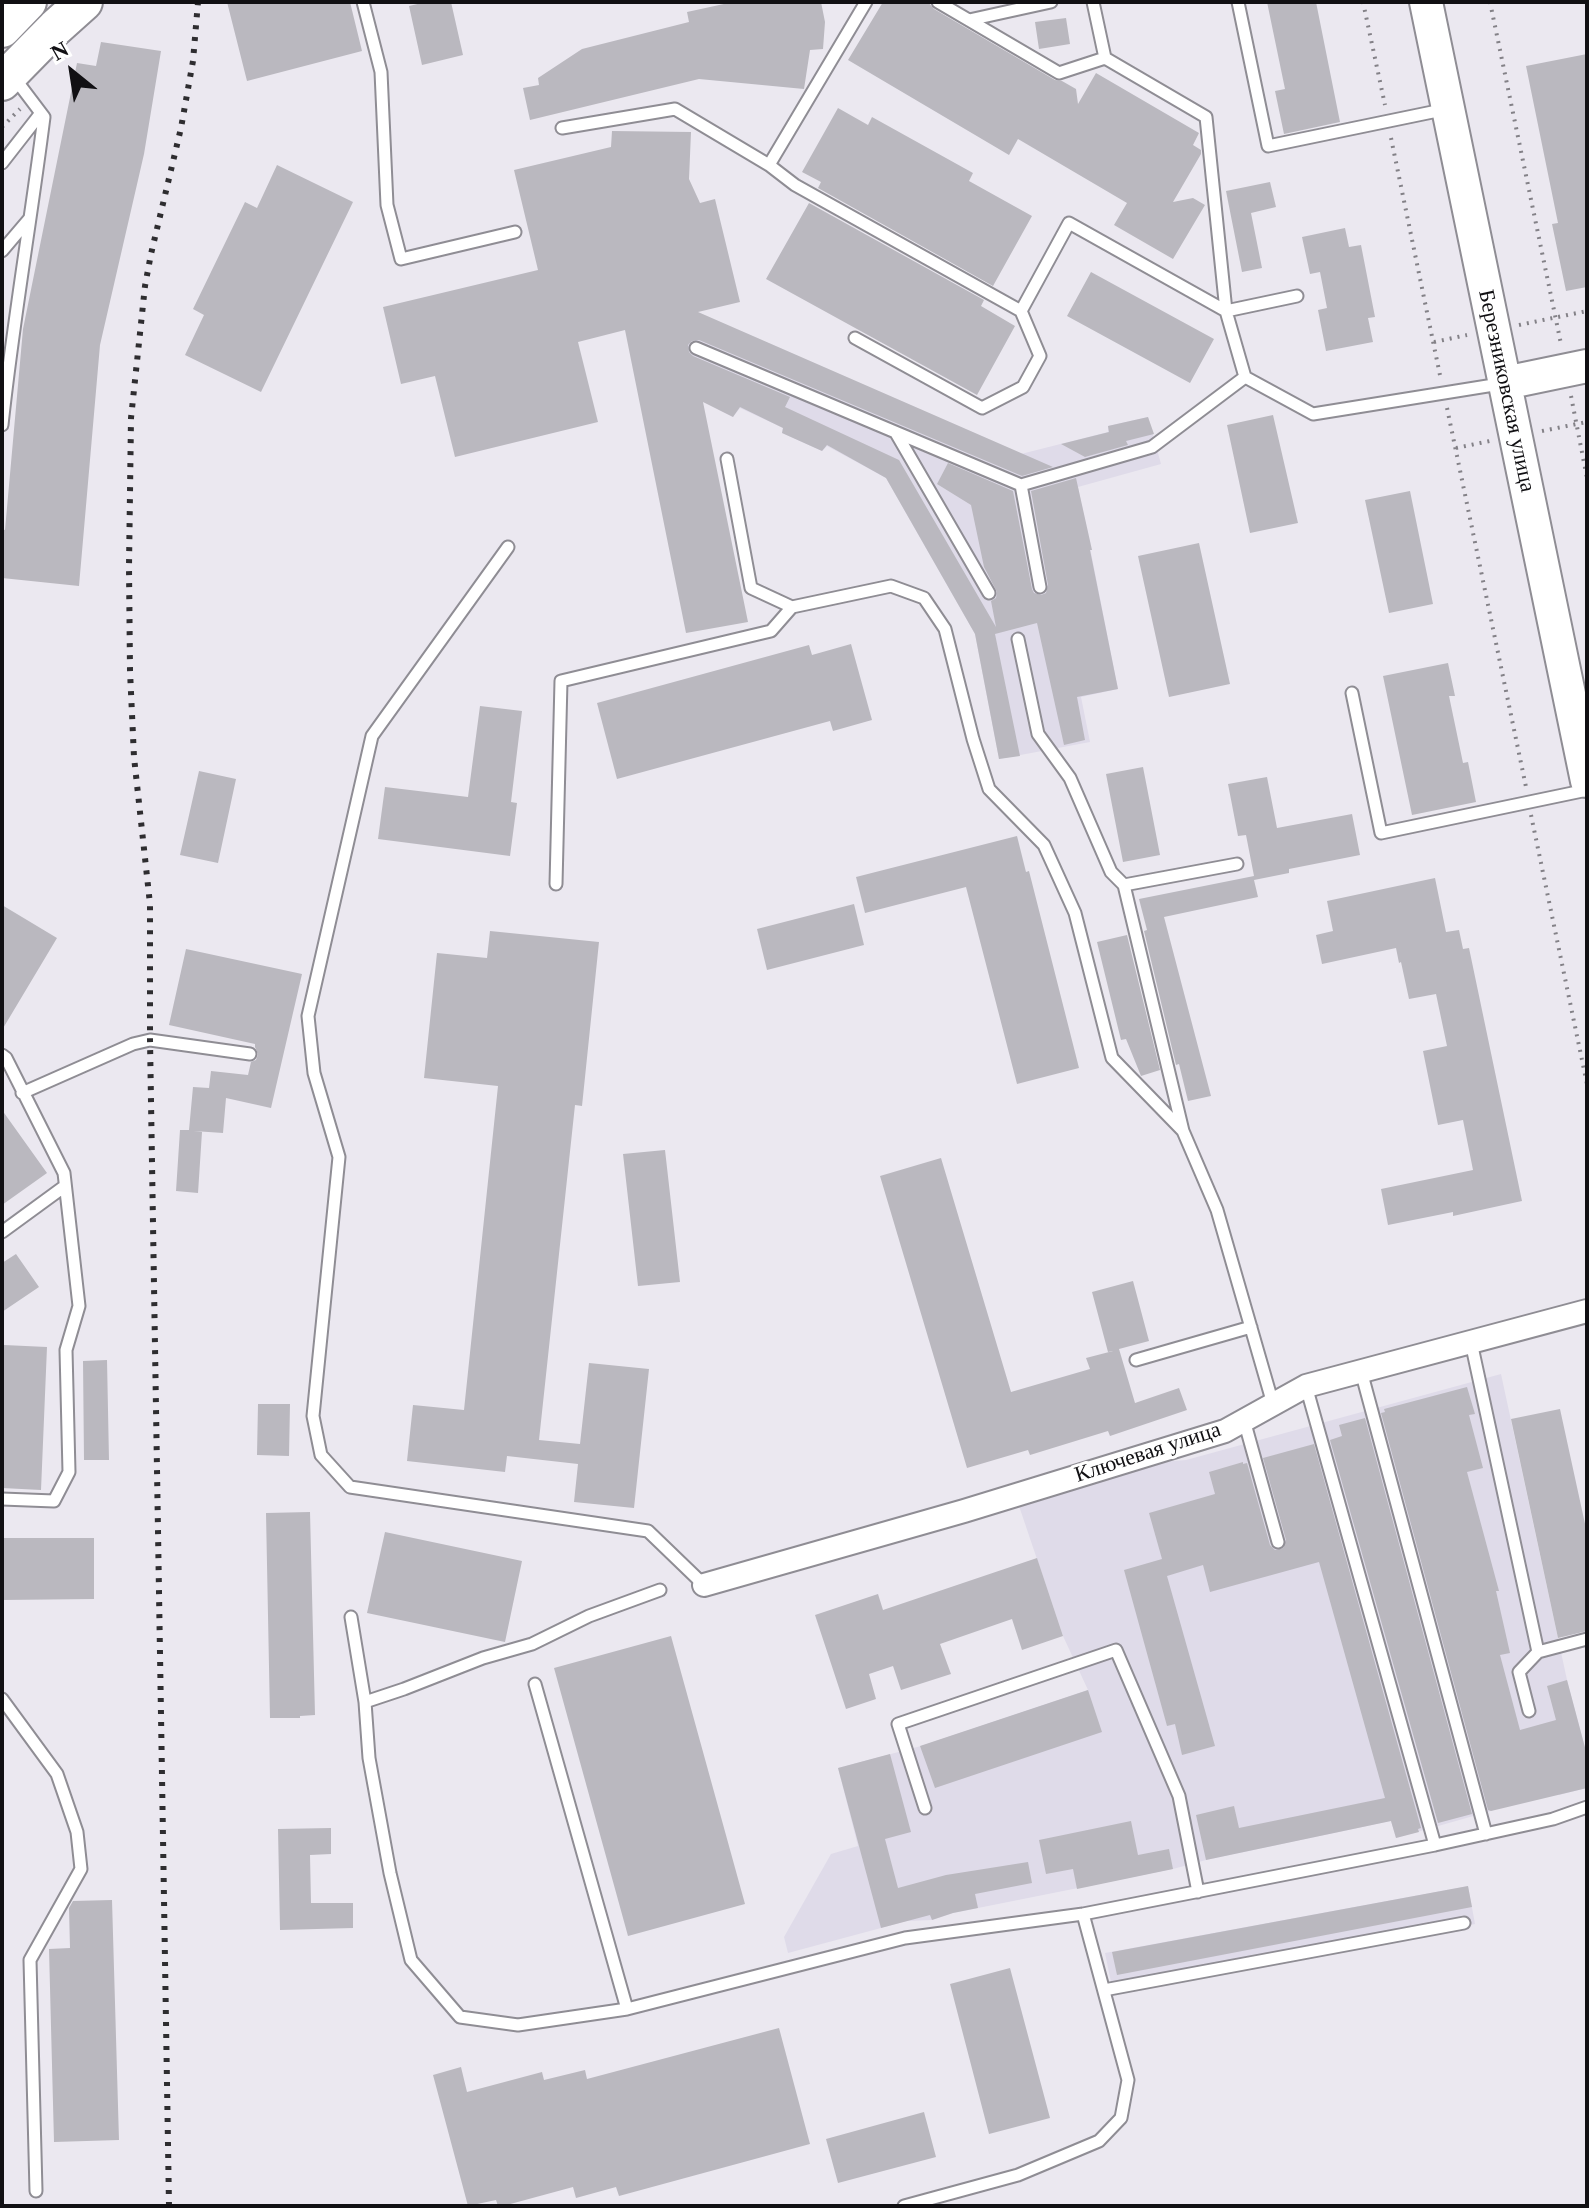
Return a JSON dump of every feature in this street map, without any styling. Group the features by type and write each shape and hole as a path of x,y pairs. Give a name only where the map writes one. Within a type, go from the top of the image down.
{"main road":[{"path":"2,29 28,2"},
{"path":"6,77 84,2"},
{"name":"Березниковская улица","path":"1426,2 1587,781"},
{"path":"1505,383 1576,369"}],"street":[{"name":"Ключевая улица","path":"704,1585 964,1511 1225,1431 1306,1386 1587,1311"}],"lane":[{"path":"363,2 381,72 387,205 401,259 515,232"},
{"path":"769,165 866,2"},
{"path":"938,2 1059,73 1105,58"},
{"path":"969,20 1051,2"},
{"path":"1093,2 1105,58 1206,117 1226,311 1245,377 1313,414 1505,383"},
{"path":"1238,2 1268,146 1448,109"},
{"path":"2,425 44,117 6,77"},
{"path":"562,128 675,109 769,165 795,185 1021,311 1040,356 1023,387 982,408 855,338"},
{"path":"2,163 41,113"},
{"path":"2,251 32,215"},
{"path":"1021,311 1069,223 1226,311 1297,296"},
{"path":"696,348 1021,485 1152,447 1245,377"},
{"path":"896,432 989,593"},
{"path":"727,459 751,588 792,607"},
{"path":"1021,485 1040,587"},
{"path":"508,547 372,736 308,1016 314,1073 339,1157 313,1416 321,1455 350,1487 648,1531 704,1585"},
{"path":"556,884 561,681 771,631 792,607 891,586 924,598 945,629 989,789 1044,845 1075,913 1112,1058 1183,1131"},
{"path":"1018,639 1038,734 1070,778 1111,872 1124,885 1183,1131 1217,1210 1273,1404"},
{"path":"1352,693 1381,833 1587,790"},
{"path":"1124,885 1237,864"},
{"path":"22,1093 133,1044 150,1040 250,1054"},
{"path":"2,1055 64,1173 79,1306 66,1350 69,1472 54,1501 2,1499"},
{"path":"2,1232 65,1186"},
{"path":"1136,1360 1251,1327"},
{"path":"1471,1342 1538,1652"},
{"path":"1361,1371 1486,1834"},
{"path":"1306,1386 1435,1845"},
{"path":"1244,1420 1278,1542"},
{"path":"365,1702 483,1658 532,1644 589,1616 660,1590"},
{"path":"351,1617 365,1702 369,1758 390,1873 411,1960 460,2017 518,2025 627,2009 905,1938 1083,1914 1198,1892 1486,1834 1553,1819 1587,1807"},
{"path":"1529,1711 1519,1672 1538,1652 1587,1639"},
{"path":"925,1808 898,1724 1116,1650 1179,1796 1198,1892"},
{"path":"535,1684 627,2009"},
{"path":"2,1699 57,1774 77,1832 81,1869 30,1960 36,2191"},
{"path":"904,2206 1018,2175 1099,2141 1121,2118 1128,2080 1083,1914"},
{"path":"1104,1990 1464,1923"}],"path":[{"path":"1363,2 1587,1084"},
{"path":"1490,2 1576,369 1587,478"}],"shaded area":[{"path":"683,316 1017,455 1108,432 1108,426 1148,417 1161,464 1078,487 1118,689 1081,697 1090,742 999,759 975,634 886,478 827,446 822,451 782,433 783,428 740,408 733,417 662,368"},
{"path":"1501,1374 1567,1680 1587,1755 1587,1788 1559,1795 1554,1775 1491,1811 1396,1838 1391,1821 953,1913 932,1920 907,1921 788,1953 784,1937 831,1854 858,1846 838,1768 921,1746 1088,1690 1063,1636 1018,1503 1149,1463 1186,1460"},
{"path":"1468,1886 1475,1924 1113,1992 1105,1953"}],"building":[{"path":"227,2 350,2 362,51 247,81"},
{"path":"451,2 463,55 422,65 409,6"},
{"path":"733,2 821,2 825,22 823,49 810,50 804,89 699,79 530,120 523,88 539,85 538,78 582,49 689,22 687,12"},
{"path":"883,2 928,2 934,9 1055,80 1076,89 1078,104 1096,73 1199,133 1193,145 1201,150 1201,154 1173,202 1193,198 1205,205 1173,259 1114,225 1127,203 1018,139 1009,155 848,60"},
{"path":"1267,2 1316,2 1340,122 1284,134 1275,91 1285,89"},
{"path":"1066,18 1070,44 1039,49 1035,22"},
{"path":"101,42 161,51 144,154 100,345 79,586 2,578 2,529 5,530 23,329 77,63 96,66"},
{"path":"1587,54 1587,287 1566,291 1552,224 1558,223 1526,66"},
{"path":"838,108 868,125 872,117 973,173 969,181 1032,216 993,286 818,188 821,182 802,172"},
{"path":"612,131 691,132 689,179 700,203 715,199 740,302 698,312 1053,467 1022,476 699,340 688,345 693,356 790,397 785,407 899,460 996,627 991,601 996,598 997,592 984,567 971,505 937,484 948,463 1013,491 1032,589 1041,595 1046,593 1048,585 1031,491 1076,478 1118,689 1077,697 1085,740 1064,745 1037,623 995,634 1020,756 999,759 975,634 886,478 827,445 822,451 782,433 783,428 740,407 733,417 703,402 748,622 686,633 625,330 578,342 598,422 455,457 435,376 401,384 383,307 538,270 514,170 611,147"},
{"path":"277,165 353,202 261,392 185,355 204,315 193,309 245,202 257,208"},
{"path":"1270,182 1276,207 1251,213 1262,268 1242,272 1226,191"},
{"path":"809,203 984,300 981,306 1015,326 977,395 766,279"},
{"path":"1345,228 1349,247 1361,245 1375,317 1368,318 1373,342 1326,351 1318,310 1327,308 1320,272 1310,274 1302,237"},
{"path":"1091,272 1214,339 1190,383 1067,316"},
{"path":"1273,415 1298,523 1250,533 1227,425"},
{"path":"1148,417 1154,434 1126,441 1128,445 1085,457 1061,444 1109,432 1108,426"},
{"path":"1410,491 1433,604 1389,613 1365,500"},
{"path":"1199,543 1230,684 1169,697 1138,556"},
{"path":"851,644 872,720 833,731 830,721 617,779 597,703 809,645 812,655"},
{"path":"1448,663 1455,696 1449,696 1463,763 1468,762 1476,802 1412,815 1383,676"},
{"path":"480,706 522,711 511,802 517,803 510,856 378,839 385,787 468,797"},
{"path":"1143,767 1160,855 1123,862 1106,774"},
{"path":"199,771 236,779 218,863 180,855"},
{"path":"1267,777 1277,828 1352,814 1360,855 1289,869 1289,873 1254,880 1258,897 1164,917 1211,1096 1188,1101 1179,1064 1176,1065 1139,899 1254,876 1246,835 1238,836 1228,784"},
{"path":"1017,836 1026,872 1029,871 1079,1068 1017,1084 966,887 865,913 856,877"},
{"path":"1435,878 1446,932 1459,930 1463,949 1469,948 1522,1201 1453,1216 1453,1212 1388,1225 1381,1189 1473,1170 1463,1120 1438,1125 1423,1051 1447,1046 1436,994 1409,999 1396,948 1322,964 1316,935 1333,931 1327,901"},
{"path":"854,904 864,945 767,970 757,929"},
{"path":"2,905 57,938 2,1030"},
{"path":"490,931 599,942 582,1106 575,1105 539,1440 580,1444 589,1363 649,1369 634,1508 574,1502 578,1464 507,1456 505,1472 407,1461 413,1405 464,1410 498,1086 424,1078 437,953 487,958"},
{"path":"1127,935 1160,1070 1141,1076 1126,1039 1121,1040 1097,942"},
{"path":"186,949 302,974 271,1108 226,1098 223,1133 194,1131 202,1132 198,1193 176,1191 180,1130 189,1130 193,1087 209,1088 211,1071 248,1075 251,1062 256,1060 258,1054 255,1044 169,1025"},
{"path":"2,1110 47,1173 2,1205"},
{"path":"665,1150 680,1282 638,1286 623,1154"},
{"path":"941,1158 1011,1392 1090,1369 1086,1358 1113,1351 1108,1352 1092,1292 1133,1281 1149,1341 1119,1349 1135,1403 1179,1388 1187,1410 1110,1436 1108,1431 1030,1455 1028,1450 967,1468 880,1176"},
{"path":"16,1254 39,1287 2,1312 2,1263"},
{"path":"4,1345 47,1347 41,1490 2,1488"},
{"path":"107,1360 109,1460 84,1460 83,1361"},
{"path":"1467,1387 1475,1414 1469,1415 1483,1468 1467,1472 1499,1591 1496,1591 1510,1653 1500,1655 1520,1730 1556,1720 1547,1686 1567,1680 1587,1755 1587,1788 1491,1811 1488,1810 1381,1413 1385,1412 1384,1409"},
{"path":"258,1404 290,1404 289,1456 257,1455"},
{"path":"1560,1409 1587,1533 1587,1631 1558,1638 1511,1419"},
{"path":"1365,1418 1472,1814 1438,1823 1330,1440 1342,1436 1339,1425"},
{"path":"1314,1444 1421,1828 1419,1832 1396,1838 1391,1821 1206,1860 1196,1815 1234,1806 1239,1828 1385,1798 1319,1562 1210,1592 1203,1565 1167,1576 1215,1746 1182,1755 1175,1724 1167,1726 1124,1570 1162,1559 1149,1513 1215,1494 1209,1472 1243,1462 1247,1463 1270,1545 1275,1550 1283,1548 1286,1540 1263,1458"},
{"path":"310,1512 315,1715 270,1718 266,1513"},
{"path":"385,1532 522,1561 505,1642 367,1613"},
{"path":"2,1538 94,1538 94,1599 2,1600"},
{"path":"1037,1558 1063,1636 1022,1650 1012,1619 940,1644 951,1674 901,1690 893,1666 869,1674 876,1699 846,1709 815,1615 878,1594 883,1610"},
{"path":"671,1636 745,1904 628,1936 554,1668"},
{"path":"1088,1690 1102,1732 935,1788 920,1746"},
{"path":"890,1754 911,1832 885,1839 898,1888 946,1875 1028,1862 1032,1883 975,1894 978,1908 932,1920 930,1915 881,1928 838,1768"},
{"path":"1131,1821 1138,1855 1169,1849 1173,1869 1077,1889 1073,1869 1046,1874 1039,1840"},
{"path":"331,1828 331,1854 310,1855 311,1903 353,1903 353,1928 280,1930 278,1829"},
{"path":"1468,1886 1472,1907 1117,1975 1112,1952"},
{"path":"112,1900 119,2140 54,2142 49,1949 70,1948 69,1908 73,1901"},
{"path":"1010,1968 1050,2118 989,2134 950,1984"},
{"path":"779,2028 810,2144 619,2196 616,2187 576,2198 573,2187 503,2206 498,2206 496,2200 468,2206 433,2075 461,2067 467,2092 542,2072 544,2080 585,2070 587,2079"},
{"path":"924,2112 936,2157 838,2183 826,2139"}],"railway":[{"path":"169,2206 150,904 134,757 129,567 131,418 145,286 181,128 193,61 198,2"}]}
